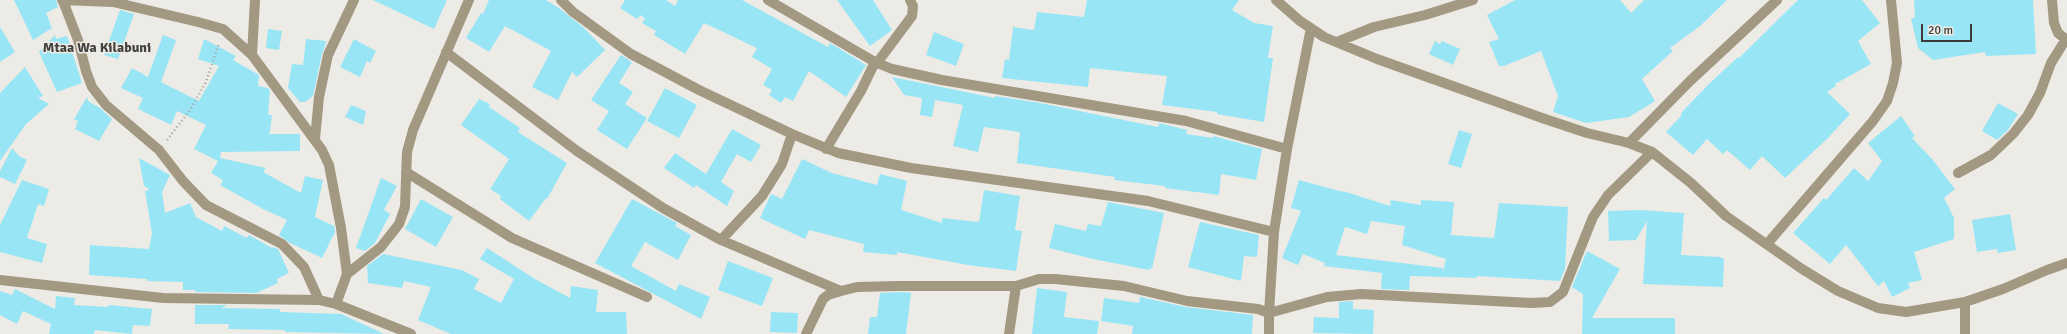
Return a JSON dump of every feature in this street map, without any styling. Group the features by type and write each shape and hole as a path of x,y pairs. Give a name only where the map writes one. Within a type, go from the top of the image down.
{"street":[{"path":"319,300 304,267 282,244 206,204 183,181 159,150 106,105 95,90 86,71 78,40 62,1 91,0 120,3 198,22 223,30 252,55 314,139 329,165 340,222 347,274 336,304"},
{"path":"252,55 255,0"},
{"path":"314,139 328,55 354,0"},
{"path":"347,274 382,247 399,224 405,207 407,152 413,130 469,0"},
{"path":"561,0 573,12 631,54 699,90 826,149 856,158 911,168 1148,201 1274,232"},
{"path":"768,0 876,63 892,69 942,80 1186,121 1287,149"},
{"path":"826,149 876,63 912,16 913,6 910,0"},
{"path":"1276,0 1300,21 1312,28 1337,42 1384,62 1545,119 1587,133 1629,143 1652,152 1691,183 1726,216 1802,269 1838,291 1878,308 1906,312 1965,302 2003,290 2047,270 2067,263"},
{"path":"1337,42 1374,27 1425,15 1473,0"},
{"path":"1629,143 1690,81 1778,0"},
{"path":"1767,244 1873,121 1887,101 1893,83 1897,63 1891,0"},
{"path":"1958,173 1991,155 2014,134 2028,115 2040,93 2051,63 2066,40 2058,33 2056,28 2052,0"},
{"path":"1269,334 1274,232 1287,149 1312,28"},
{"path":"446,52 602,169 663,208 721,240 841,290"},
{"path":"721,240 762,196 782,164 792,134"},
{"path":"806,334 823,300 828,295 841,290 898,286 1016,286 1039,279 1070,279 1124,286 1187,301 1258,309 1269,313 1327,296 1361,294 1531,303 1550,302 1563,292 1597,212 1608,195 1652,152"},
{"path":"406,172 512,238 647,297"},
{"path":"0,280 163,298 319,300 336,304 411,334"},
{"path":"1009,334 1016,286"},
{"path":"1965,302 1965,334"}],"path":[{"path":"159,150 190,110 206,82 223,30"}],"building":[{"path":"14,0 56,0 58,7 46,13 52,28 33,40"},
{"path":"373,0 447,0 434,29"},
{"path":"489,0 546,0 559,8 584,28 605,50 577,77 572,72 558,100 532,87 551,51 505,26 489,52 466,38 481,13 483,14"},
{"path":"625,0 666,0 675,6 678,0 742,0 828,47 830,43 866,65 846,97 809,71 793,101 785,97 781,103 769,95 772,90 763,85 772,69 752,57 757,48 704,23 685,54 654,35 656,31 642,23 645,19 641,15 637,19 620,8"},
{"path":"837,0 873,0 892,30 870,46"},
{"path":"1087,0 1239,0 1232,10 1254,23 1273,26 1268,58 1273,58 1264,122 1217,114 1217,112 1162,105 1167,76 1090,68 1088,87 1002,78 1005,59 1009,60 1013,27 1034,30 1037,12 1084,17"},
{"path":"1515,0 1620,0 1631,13 1644,0 1727,0 1700,26 1670,48 1673,51 1642,79 1655,101 1629,117 1586,123 1553,112 1558,96 1541,51 1504,66 1499,66 1489,42 1499,39 1487,15"},
{"path":"1798,0 1862,0 1880,23 1858,41 1871,64 1835,84 1836,86 1827,92 1850,114 1828,138 1785,178 1762,156 1750,170 1727,150 1723,154 1707,139 1693,155 1666,132 1682,115 1681,113 1709,84 1738,57 1739,58"},
{"path":"1914,0 2033,0 2036,54 1986,56 1985,52 1933,60 1918,48 1911,18 1915,18"},
{"path":"120,10 134,14 118,59 104,55"},
{"path":"0,27 15,52 0,62"},
{"path":"268,29 282,31 279,50 266,48"},
{"path":"934,32 964,44 956,66 926,55"},
{"path":"55,35 56,39 67,36 82,83 57,92 39,52"},
{"path":"163,35 176,40 161,82 199,101 219,66 198,59 204,39 236,56 233,60 259,75 258,86 268,88 270,90 268,115 272,115 270,132 268,134 300,134 300,151 221,152 220,158 266,168 263,172 301,193 305,176 323,180 315,217 334,226 335,232 322,258 290,243 279,235 287,220 263,209 220,185 223,180 211,173 218,161 194,149 206,125 177,111 171,125 138,109 143,98 121,88 132,68 148,77"},
{"path":"306,39 326,41 313,96 305,102 300,102 288,88 292,64 303,65"},
{"path":"354,39 376,51 370,63 367,61 360,77 340,67"},
{"path":"1435,41 1440,44 1442,41 1460,49 1453,65 1429,54"},
{"path":"621,55 632,62 619,83 633,92 625,104 647,118 627,149 597,130 609,111 591,100"},
{"path":"25,67 43,96 38,98 49,104 26,124 0,161 0,93"},
{"path":"892,77 995,98 995,96 1040,103 1158,127 1159,123 1187,130 1186,134 1213,138 1213,136 1262,149 1256,180 1221,174 1219,195 1165,188 1165,186 1114,180 1115,177 1017,163 1020,132 984,127 978,152 953,146 963,105 935,100 932,117 920,115 922,98 904,95"},
{"path":"665,88 697,105 679,138 647,121"},
{"path":"87,97 88,101 100,108 112,119 99,141 75,129 78,121 74,119"},
{"path":"479,99 490,104 489,107 520,128 518,132 567,163 547,199 546,198 529,221 500,199 501,196 490,189 509,159 461,125"},
{"path":"1998,103 2018,114 2008,130 1997,140 1982,131"},
{"path":"351,105 366,111 363,125 345,117"},
{"path":"1901,116 1915,136 1912,138 1932,159 1955,189 1944,198 1954,218 1954,239 1914,252 1922,280 1908,283 1910,288 1892,297 1884,281 1878,286 1846,245 1830,264 1793,233 1824,198 1826,200 1854,168 1868,181 1882,161 1868,143"},
{"path":"732,129 761,145 751,162 737,154 721,182 734,191 727,206 696,185 694,188 664,168 675,153 706,174"},
{"path":"1459,130 1472,134 1461,168 1448,164"},
{"path":"12,148 19,156 27,160 15,184 0,177 0,171"},
{"path":"139,158 170,175 162,192 165,213 190,203 196,217 222,231 224,226 247,238 249,235 272,248 278,249 289,273 277,279 278,283 256,293 195,292 195,290 183,290 183,282 147,281 147,279 89,275 90,245 149,249 152,233 145,191 148,191 148,188 144,186"},
{"path":"802,159 832,173 877,185 880,174 907,181 901,210 942,223 942,218 979,222 984,190 1020,196 1015,230 1022,231 1016,271 968,265 897,252 897,255 863,252 864,244 809,230 805,239 760,218 771,194 782,199"},
{"path":"381,178 397,186 384,210 390,214 375,243 365,251 356,248"},
{"path":"22,180 49,189 44,206 38,204 27,238 47,244 42,263 0,252 0,225"},
{"path":"1299,180 1343,191 1390,206 1391,200 1421,205 1421,200 1454,202 1451,235 1494,238 1499,203 1568,207 1565,269 1560,281 1477,276 1477,278 1410,276 1409,290 1381,289 1382,273 1324,266 1325,263 1303,254 1298,265 1282,258 1301,211 1291,208","holes":["1371,221 1405,226 1402,245 1446,259 1443,272 1443,268 1336,255 1345,227 1367,234"]},
{"path":"421,199 453,217 436,247 405,229"},
{"path":"632,199 677,223 675,226 691,235 678,260 645,242 631,266 676,291 679,284 710,297 701,319 595,263"},
{"path":"1108,202 1164,213 1152,269 1150,268 1149,270 1093,259 1049,248 1055,224 1086,231 1088,224 1101,226"},
{"path":"1640,210 1684,213 1681,255 1720,257 1724,259 1723,287 1643,284 1647,221 1636,240 1609,241 1608,211"},
{"path":"2010,214 2016,250 1998,253 1997,249 1977,252 1972,220"},
{"path":"1200,222 1259,235 1257,257 1244,256 1241,281 1188,267"},
{"path":"487,248 535,279 570,298 571,286 598,290 596,312 626,312 627,334 451,334 418,320 431,287 404,281 402,288 368,283 367,266 383,254 462,270 479,279 474,289 501,303 514,279 480,259"},
{"path":"1587,251 1620,269 1592,318 1675,318 1675,334 1582,334 1583,294 1572,287"},
{"path":"728,261 773,278 762,306 718,290"},
{"path":"1037,288 1067,292 1064,317 1099,321 1097,334 1032,334"},
{"path":"15,289 55,309 56,296 75,298 74,305 108,307 109,305 152,309 150,326 133,325 132,334 95,330 94,334 49,334 51,324 23,311 17,324 0,315 0,291 12,295"},
{"path":"880,293 911,293 906,334 868,334 870,317 877,317"},
{"path":"1140,297 1186,307 1253,315 1252,334 1132,334 1133,326 1101,321 1104,298 1139,303"},
{"path":"1353,301 1353,309 1374,310 1373,334 1313,333 1314,317 1339,318 1339,302"},
{"path":"195,305 227,305 221,308 280,309 280,312 341,314 384,334 228,329 229,324 195,324"},
{"path":"771,312 798,313 797,333 770,332"}],"district":[{"name":"Mtaa Wa Kilabuni","path":"97,48"}]}
